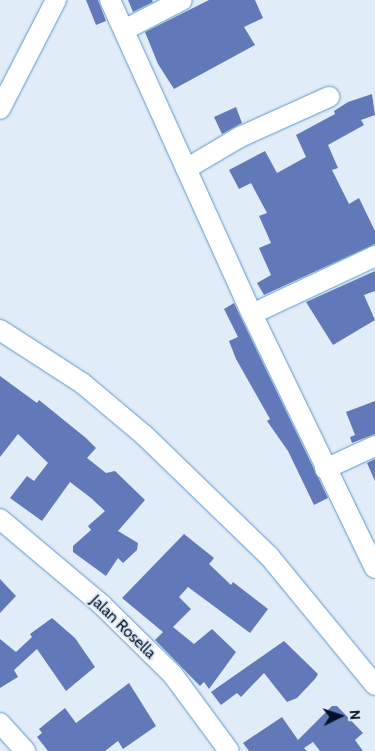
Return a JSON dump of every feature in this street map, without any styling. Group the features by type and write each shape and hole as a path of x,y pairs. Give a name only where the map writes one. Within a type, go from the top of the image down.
{"street":[{"path":"0,109 56,0"},
{"path":"110,0 252,314 325,469 375,568"},
{"path":"124,30 182,0"},
{"path":"186,169 240,138 328,97"},
{"path":"252,314 375,256"},
{"path":"0,330 82,383 144,435 269,556 375,685"},
{"path":"325,469 375,446"},
{"name":"Jalan Rosella","path":"0,519 102,605 173,675 229,751"},
{"path":"0,724 26,751"}],"building":[{"path":"86,0 98,0 106,21 96,25"},
{"path":"128,0 152,0 153,2 133,12"},
{"path":"209,0 255,0 263,18 244,27 255,45 174,89 158,64 145,32"},
{"path":"372,94 375,115 361,120 364,125 328,145 338,168 332,170 349,204 359,198 375,231 375,244 264,295 257,283 271,275 259,248 271,243 259,216 267,213 251,183 239,189 229,170 265,151 277,173 306,157 296,135 335,114 334,111 348,102"},
{"path":"236,107 242,123 222,134 214,117"},
{"path":"375,271 375,291 364,295 375,320 333,345 306,302"},
{"path":"234,303 328,498 314,505 288,451 267,421 270,419 236,359 229,341 238,337 224,309"},
{"path":"0,376 37,403 39,400 86,438 96,448 87,458 106,473 115,471 145,500 118,531 138,543 137,550 123,563 118,558 106,576 73,552 73,546 91,530 88,526 105,511 91,498 70,482 42,521 10,498 27,476 34,481 48,463 18,434 0,457"},
{"path":"375,401 375,434 352,443 350,437 355,435 346,412"},
{"path":"375,459 375,481 367,463"},
{"path":"184,534 214,558 209,564 231,585 233,582 268,609 250,633 188,587 179,597 191,609 173,627 194,644 212,629 236,652 209,689 204,682 200,686 155,640 163,632 122,598"},
{"path":"0,579 16,596 0,613"},
{"path":"52,618 75,638 95,667 66,691 37,649 14,670 18,677 0,688 0,639 16,652 32,637 30,634"},
{"path":"284,641 318,674 297,698 287,702 264,673 241,697 237,693 221,705 211,692"},
{"path":"129,683 156,726 123,749 118,741 105,751 48,751 37,737 42,733 39,729 65,708 76,723"},
{"path":"332,706 337,706 363,733 355,740 363,751 320,751 313,742 304,748 307,751 249,751 243,743 282,717 298,740"}]}
